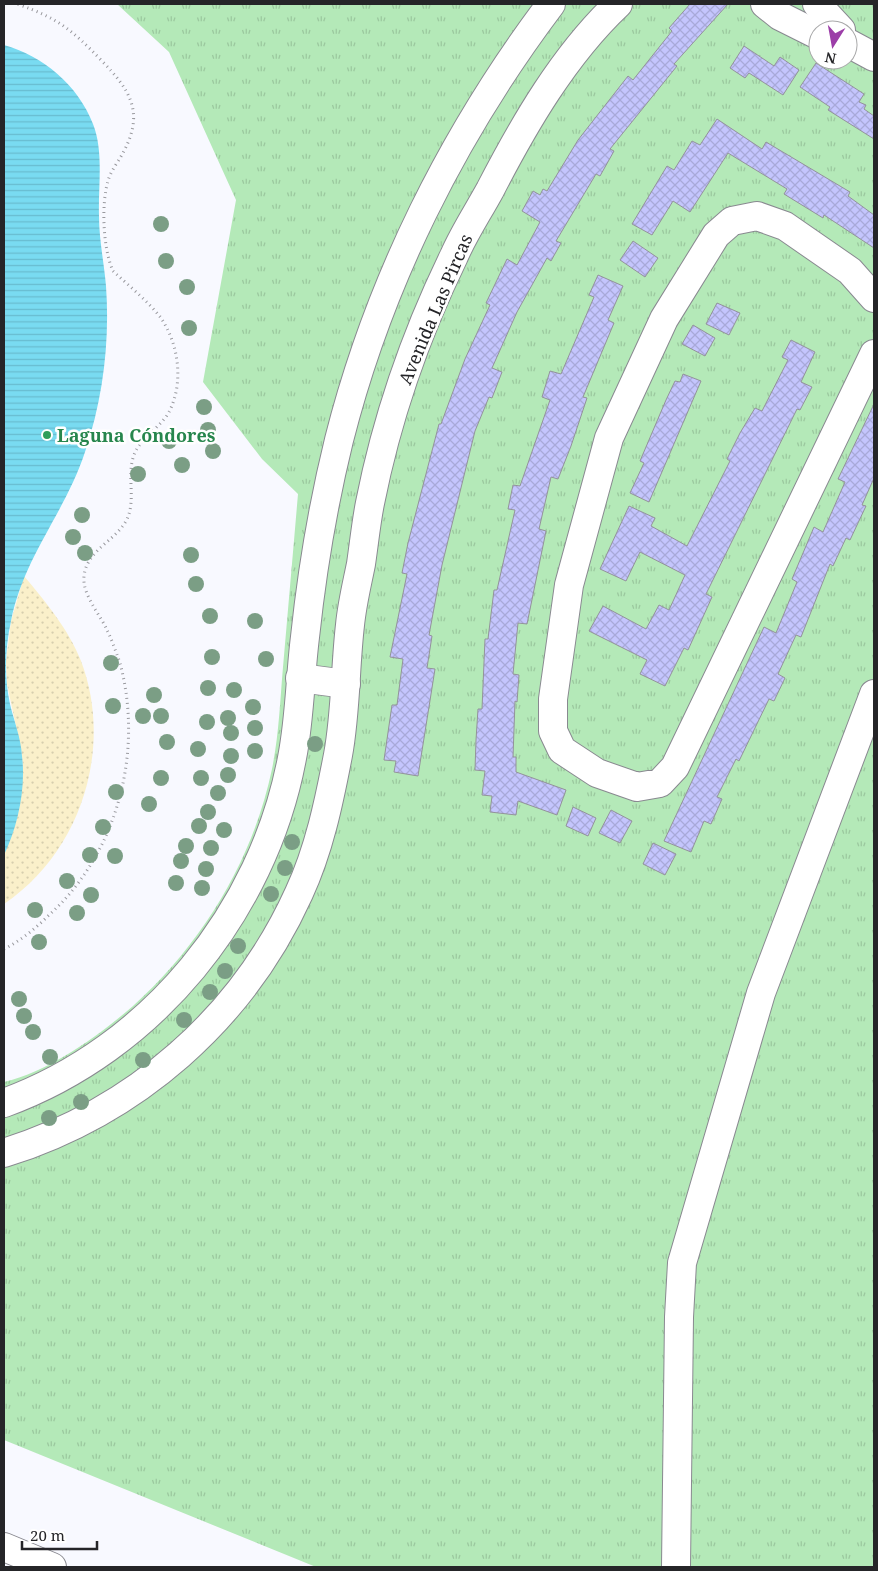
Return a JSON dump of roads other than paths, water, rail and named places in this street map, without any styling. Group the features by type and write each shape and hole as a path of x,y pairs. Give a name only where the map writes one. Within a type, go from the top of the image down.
{"street":[{"path":"4,1102 46,1085 82,1065 148,1015 177,987 225,926 260,861 279,810 293,756 300,678 316,552 327,496 342,431 373,331 421,215 452,154 488,95 551,4"},
{"name":"Avenida Las Pircas","path":"4,1153 63,1131 101,1112 138,1089 172,1062 204,1033 233,1001 258,967 296,900 315,852 339,751 350,624 370,503 386,435 408,363 454,254 518,135 563,70 604,17 618,4"},
{"path":"765,4 780,16 808,29"},
{"path":"817,4 832,20"},
{"path":"874,298 850,271 785,226 757,216 732,221 716,235 664,319 609,438 569,584 553,699 553,731 562,750 597,773 637,787 660,784 674,767 874,354"},
{"path":"300,678 346,684"},
{"path":"676,1567 679,1316 682,1263 761,993 874,694"},
{"path":"4,1547 52,1567"}],"water":[{"name":"Laguna Cóndores","path":"4,45 32,56 58,74 78,97 93,124 98,146 100,169 99,225 106,286 107,328 101,391 85,452 67,495 25,576 17,598 9,631 6,652 7,684 10,704 19,736 23,781 17,819 4,855"}],"place":[{"name":"Laguna Cóndores","path":"47,435"}]}
